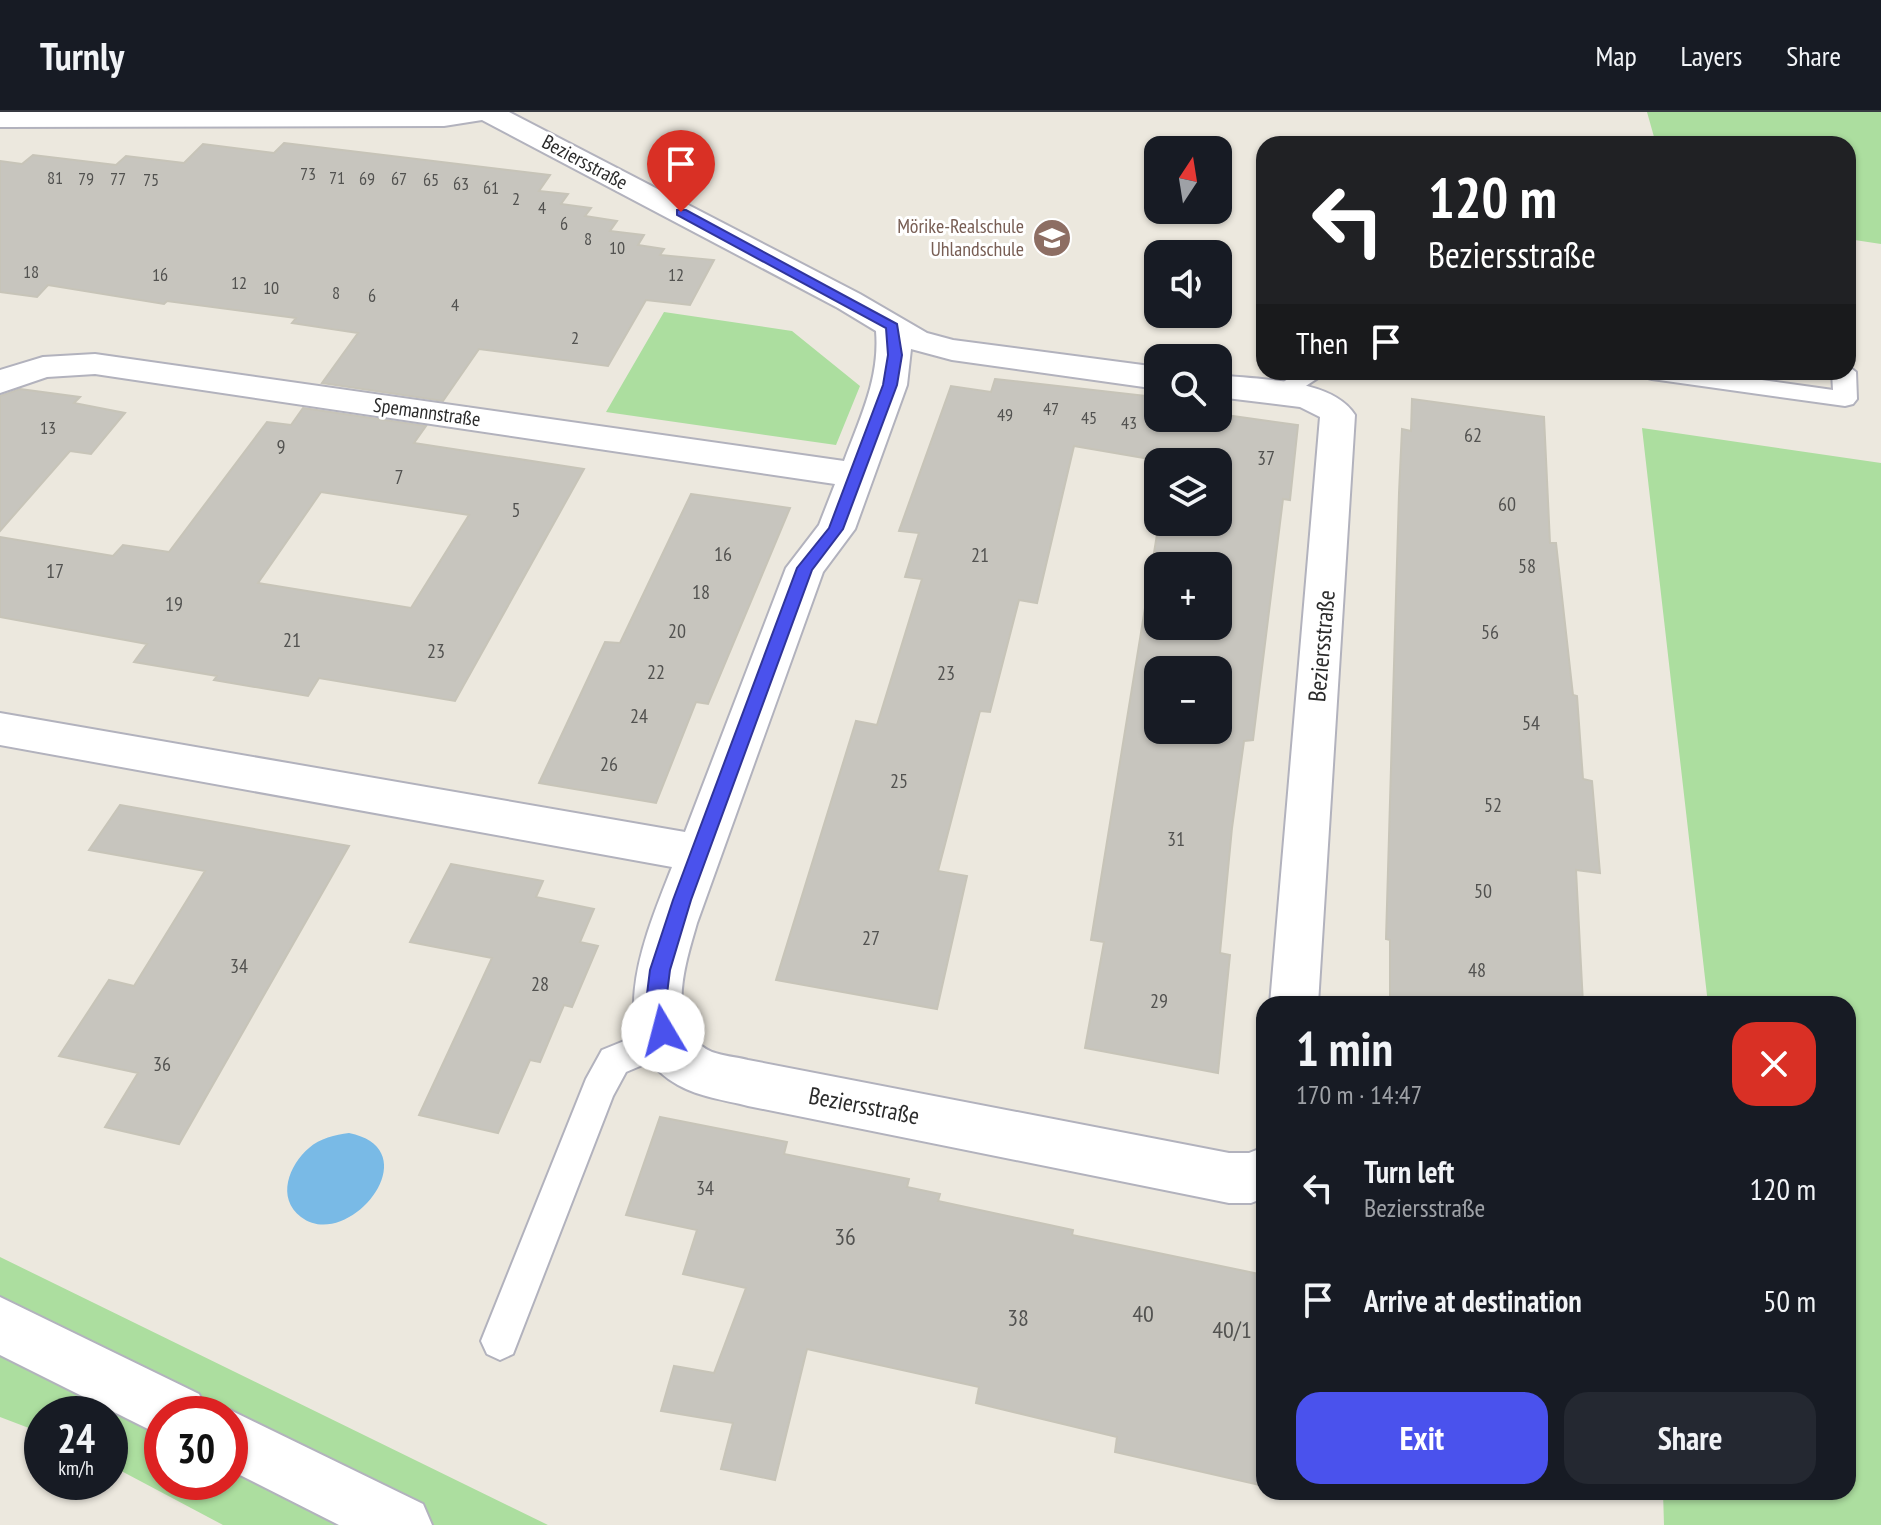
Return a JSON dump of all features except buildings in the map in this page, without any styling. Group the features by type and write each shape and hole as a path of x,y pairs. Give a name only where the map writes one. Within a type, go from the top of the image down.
{"street":[{"path":"0,119 444,118 480,112"},
{"name":"Beziersstraße","path":"488,112 932,347 1144,376"},
{"path":"666,1039 656,1002 660,970 698,853 805,568 836,529 890,385 895,355 892,327"},
{"name":"Spemannstraße","path":"0,382 43,367 95,364 856,475"},
{"name":"Beziersstraße","path":"1232,388 1328,403 1338,415 1295,996"},
{"path":"0,729 698,853"},
{"name":"Beziersstraße","path":"666,1039 675,1055 698,1069 748,1083 1229,1178 1256,1176"},
{"path":"0,1325 144,1397"},
{"path":"248,1448 402,1525"}],"lane":[{"path":"1278,394 1302,380"},
{"path":"1729,380 1845,399 1844,380"},
{"path":"500,1341 598,1090 614,1061 666,1039"}],"green space":[{"path":"1647,112 1881,112 1881,244 1856,240 1856,136 1654,136"},
{"path":"664,312 792,331 860,386 836,445 606,412"},
{"path":"1642,428 1881,463 1881,1525 1664,1525 1663,1500 1856,1500 1856,996 1707,996"},
{"path":"0,1257 548,1525 223,1525 176,1500 248,1500 248,1396 144,1396 144,1483 128,1475 128,1396 24,1396 24,1426 0,1417"}],"water":[{"path":"349,1133 373,1143 383,1158 383,1177 374,1195 359,1211 340,1221 320,1224 301,1217 293,1209 287,1191 296,1163 318,1142"}],"place":[{"name":"Mörike-Realschule Uhlandschule","path":"1052,238"}],"route":[{"path":"663,1031 656,1002 660,970 682,900 805,568 836,529 890,385 895,355 892,327 681,212"}]}
